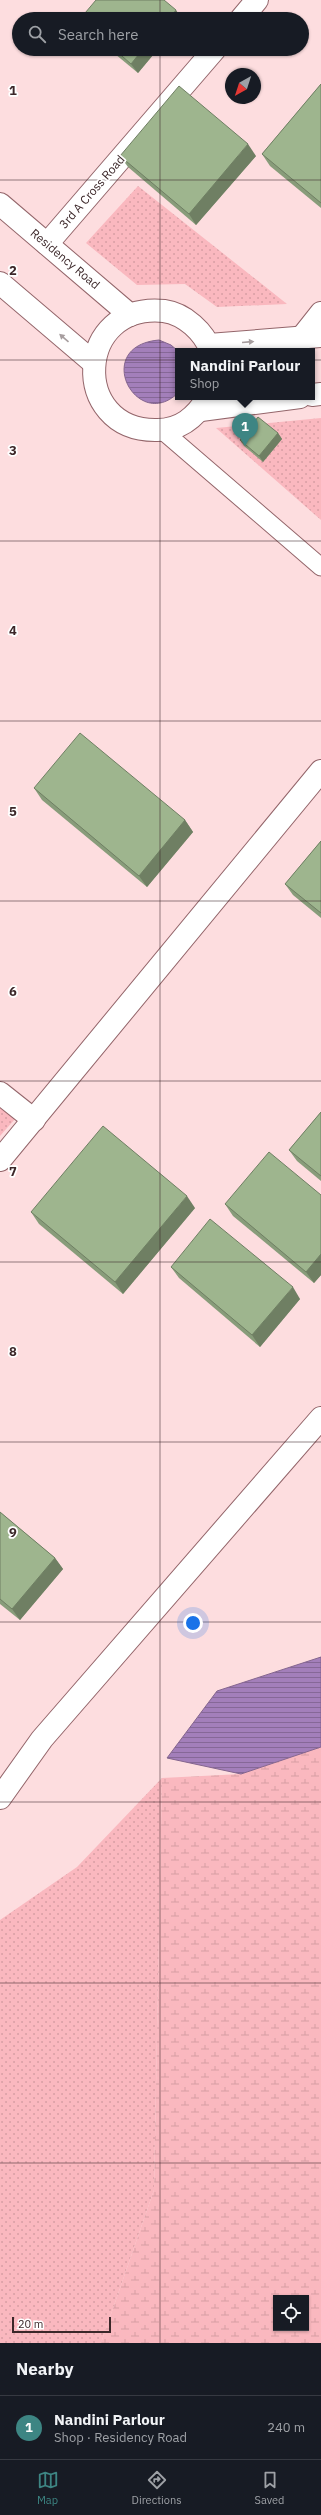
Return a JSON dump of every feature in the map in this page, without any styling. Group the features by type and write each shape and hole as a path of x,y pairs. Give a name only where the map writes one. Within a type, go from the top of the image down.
{"street":[{"path":"247,12 257,0"},
{"name":"3rd A Cross Road","path":"47,244 209,56"},
{"name":"Residency Road","path":"0,204 130,315"},
{"path":"0,283 94,363"},
{"path":"252,400 204,403 190,420 163,431 145,430 127,425 112,414 101,400 94,382 94,363 97,348 105,334 116,322 130,315 148,310 167,312 184,318 199,330 210,348 312,337 321,313"},
{"path":"0,1160 321,771"},
{"path":"0,1093 34,1120"},
{"path":"1,1796 42,1739 321,1418"}],"lane":[{"path":"163,431 321,567"}],"green space":[{"path":"138,186 287,304 217,307 185,284 137,285 86,243"},
{"path":"321,418 321,520 216,428"},
{"path":"0,1107 15,1119 0,1136"},
{"path":"321,1747 321,2343 101,2343 154,2190 162,1778 241,1774"},
{"path":"162,1778 154,2190 101,2343 0,2343 0,1920 77,1867"}],"shaded area":[{"path":"159,340 175,348 175,395 162,402 148,402 136,395 127,384 124,370 127,356 139,346"},
{"path":"321,1657 321,1747 241,1774 167,1758 217,1691"}],"building":[{"path":"96,0 164,0 176,10 174,12 86,12"},
{"path":"122,56 137,56 131,64"},
{"path":"321,84 321,203 262,154"},
{"path":"179,86 248,144 189,214 120,156"},
{"path":"258,417 278,433 259,456 240,440"},
{"path":"80,733 185,820 139,876 34,788"},
{"path":"321,841 321,913 285,884"},
{"path":"321,1112 321,1176 289,1150"},
{"path":"103,1126 187,1196 115,1282 31,1212"},
{"path":"269,1152 321,1195 321,1254 306,1272 225,1204"},
{"path":"210,1219 293,1287 252,1335 171,1267"},
{"path":"0,1512 55,1558 12,1609 0,1599"}],"place":[{"name":"Nandini Parlour","path":"245,446"}]}
